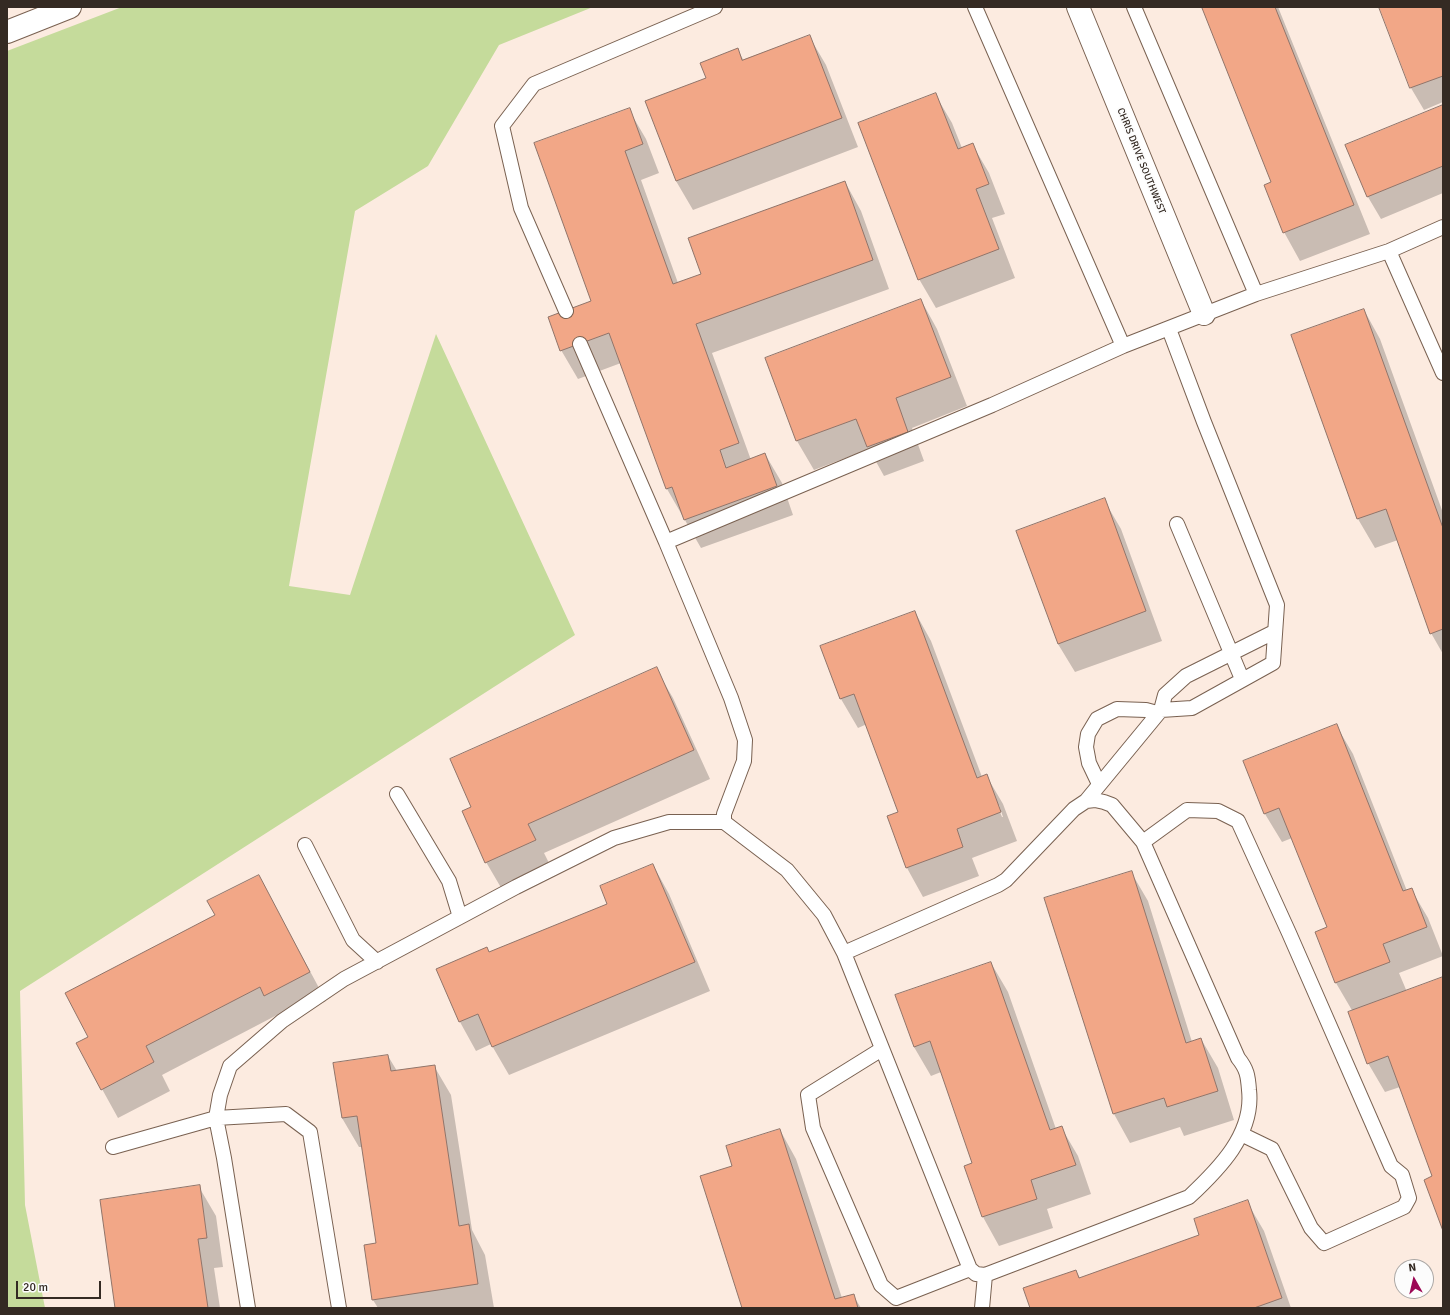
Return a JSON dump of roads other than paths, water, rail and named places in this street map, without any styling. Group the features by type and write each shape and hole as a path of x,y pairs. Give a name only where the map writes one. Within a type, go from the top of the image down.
{"street":[{"path":"7,32 70,7"},
{"name":"CHRIS DRIVE SOUTHWEST","path":"1078,7 1204,314"}],"lane":[{"path":"566,311 521,208 502,126 534,84 714,7"},
{"path":"976,7 1123,346"},
{"path":"1134,7 1256,294"},
{"path":"666,542 992,405 1123,346 1256,294 1389,251 1443,227"},
{"path":"1389,251 1443,374"},
{"path":"1099,784 1088,763 1086,747 1088,734 1097,719 1117,709 1159,712 1192,708 1273,663 1277,605 1204,422 1169,329"},
{"path":"580,344 666,542 731,698 745,740 744,761 724,814 724,822"},
{"path":"1177,524 1242,679"},
{"path":"844,953 998,885 1006,880 1074,809 1086,801 1159,712 1165,695 1186,676 1274,632"},
{"path":"396,794 449,881 460,917"},
{"path":"248,1308 224,1158 216,1118 220,1095 230,1066 282,1021 344,979 516,887 614,838 669,822 724,822 787,870 824,915 844,953 970,1269 976,1274 985,1275 1189,1197 1207,1180 1231,1152 1241,1134 1247,1118 1250,1097 1246,1068 1238,1058 1143,842 1112,805 1100,801 1086,801"},
{"path":"1143,842 1187,810 1218,811 1238,821 1289,933 1391,1166 1402,1175 1410,1198 1404,1207 1324,1243 1311,1228 1272,1149 1241,1134"},
{"path":"305,845 353,940 377,962"},
{"path":"882,1049 808,1095 813,1128 882,1285 889,1292 896,1298 970,1269"},
{"path":"113,1147 216,1118 286,1114 310,1132 339,1308"},
{"path":"982,1308 985,1275"}]}
